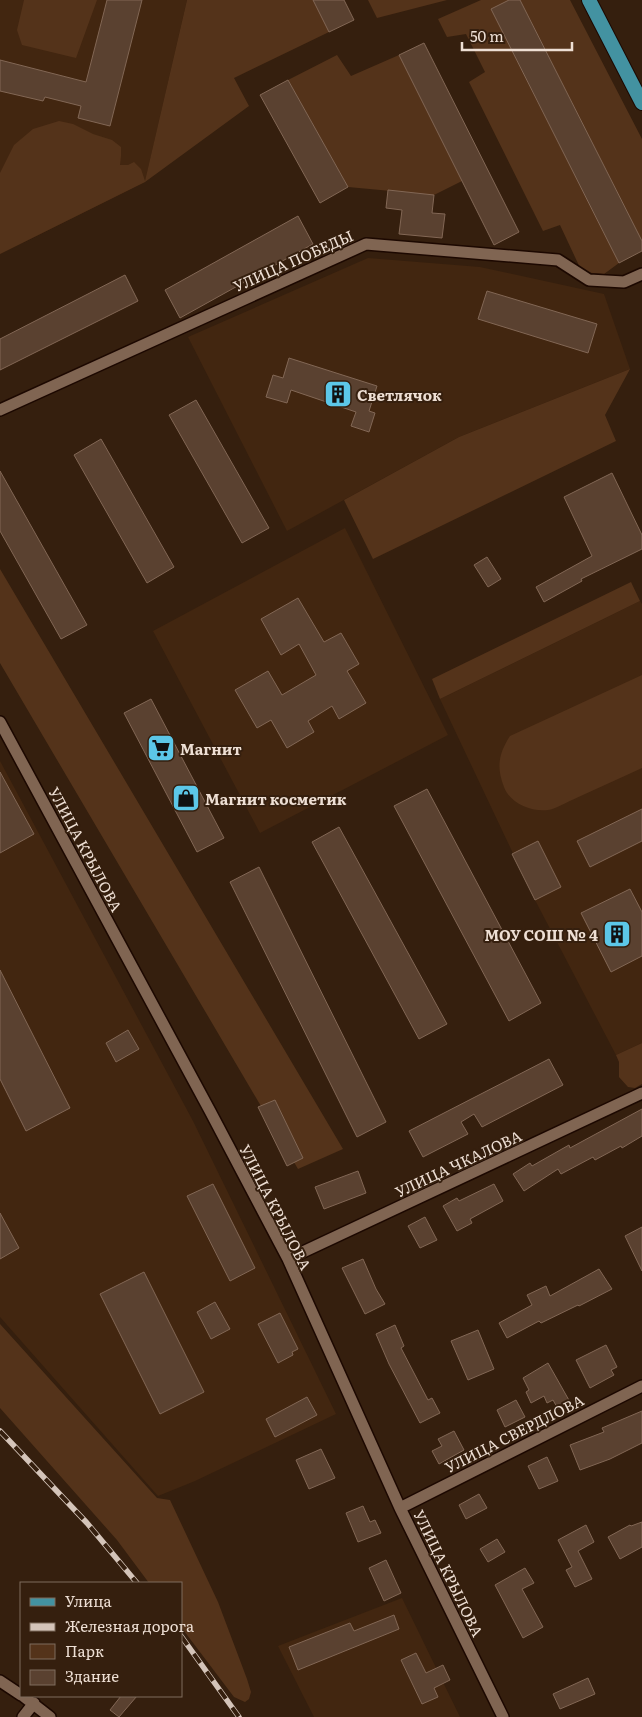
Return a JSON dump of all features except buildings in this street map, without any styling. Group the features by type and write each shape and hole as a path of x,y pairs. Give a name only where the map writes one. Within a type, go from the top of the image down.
{"main road":[{"path":"589,0 642,103"}],"street":[{"name":"УЛИЦА ПОБЕДЫ","path":"0,410 366,244 558,260 589,280 624,282 642,274"},
{"name":"УЛИЦА КРЫЛОВА","path":"0,722 288,1259 400,1508 503,1717"},
{"name":"УЛИЦА ЧКАЛОВА","path":"288,1259 642,1093"},
{"name":"УЛИЦА СВЕРДЛОВА","path":"400,1508 642,1386"},
{"path":"0,1681 20,1694"},
{"path":"25,1697 50,1717"},
{"path":"23,1717 34,1703"}],"shaded area":[{"path":"0,0 187,0 145,182 0,254"},
{"path":"368,258 480,267 604,294 630,369 459,437 287,531 188,337"},
{"path":"345,528 448,735 260,833 153,631"},
{"path":"640,601 642,604 642,1043 616,1055 535,900 440,699"},
{"path":"0,761 193,1121 336,1414 195,1481 158,1496 0,1317"},
{"path":"402,1598 460,1717 314,1717 278,1646"}],"green space":[{"path":"24,0 97,0 76,58 22,45 17,30"},
{"path":"187,0 313,0 329,32 234,78 249,106 145,182 0,254 0,173 14,145 33,129 59,121 73,124 93,134 112,140 121,147 120,165 128,165 134,162 141,169 145,181"},
{"path":"368,0 447,0 377,18"},
{"path":"481,0 509,0 491,9 619,263 604,274 582,272 560,225 543,231 469,82 485,72 466,34 447,37 438,19"},
{"path":"520,0 570,0 642,139 642,241"},
{"path":"337,55 351,76 399,55 462,181 434,195 348,187 288,80"},
{"path":"630,369 605,415 616,441 373,559 344,500 459,437"},
{"path":"0,569 343,1149 298,1169 0,663"},
{"path":"631,582 640,601 440,699 432,679"},
{"path":"642,675 642,768 551,809 528,808 511,798 504,787 499,767 503,748 510,736"},
{"path":"642,1043 642,1084 635,1088 628,1087 619,1077 619,1062 616,1055"},
{"path":"0,1324 157,1498 170,1500 218,1602 247,1679 251,1692 249,1699 245,1702 234,1697 182,1628 182,1582 148,1582 117,1540 0,1408"}],"railway":[{"path":"0,1431 87,1523 136,1582"},
{"path":"182,1637 239,1717"}],"place":[{"name":"Светлячок","path":"338,394"},
{"name":"Магнит","path":"161,748"},
{"name":"Магнит косметик","path":"186,798"},
{"name":"МОУ СОШ № 4","path":"617,934"}]}
